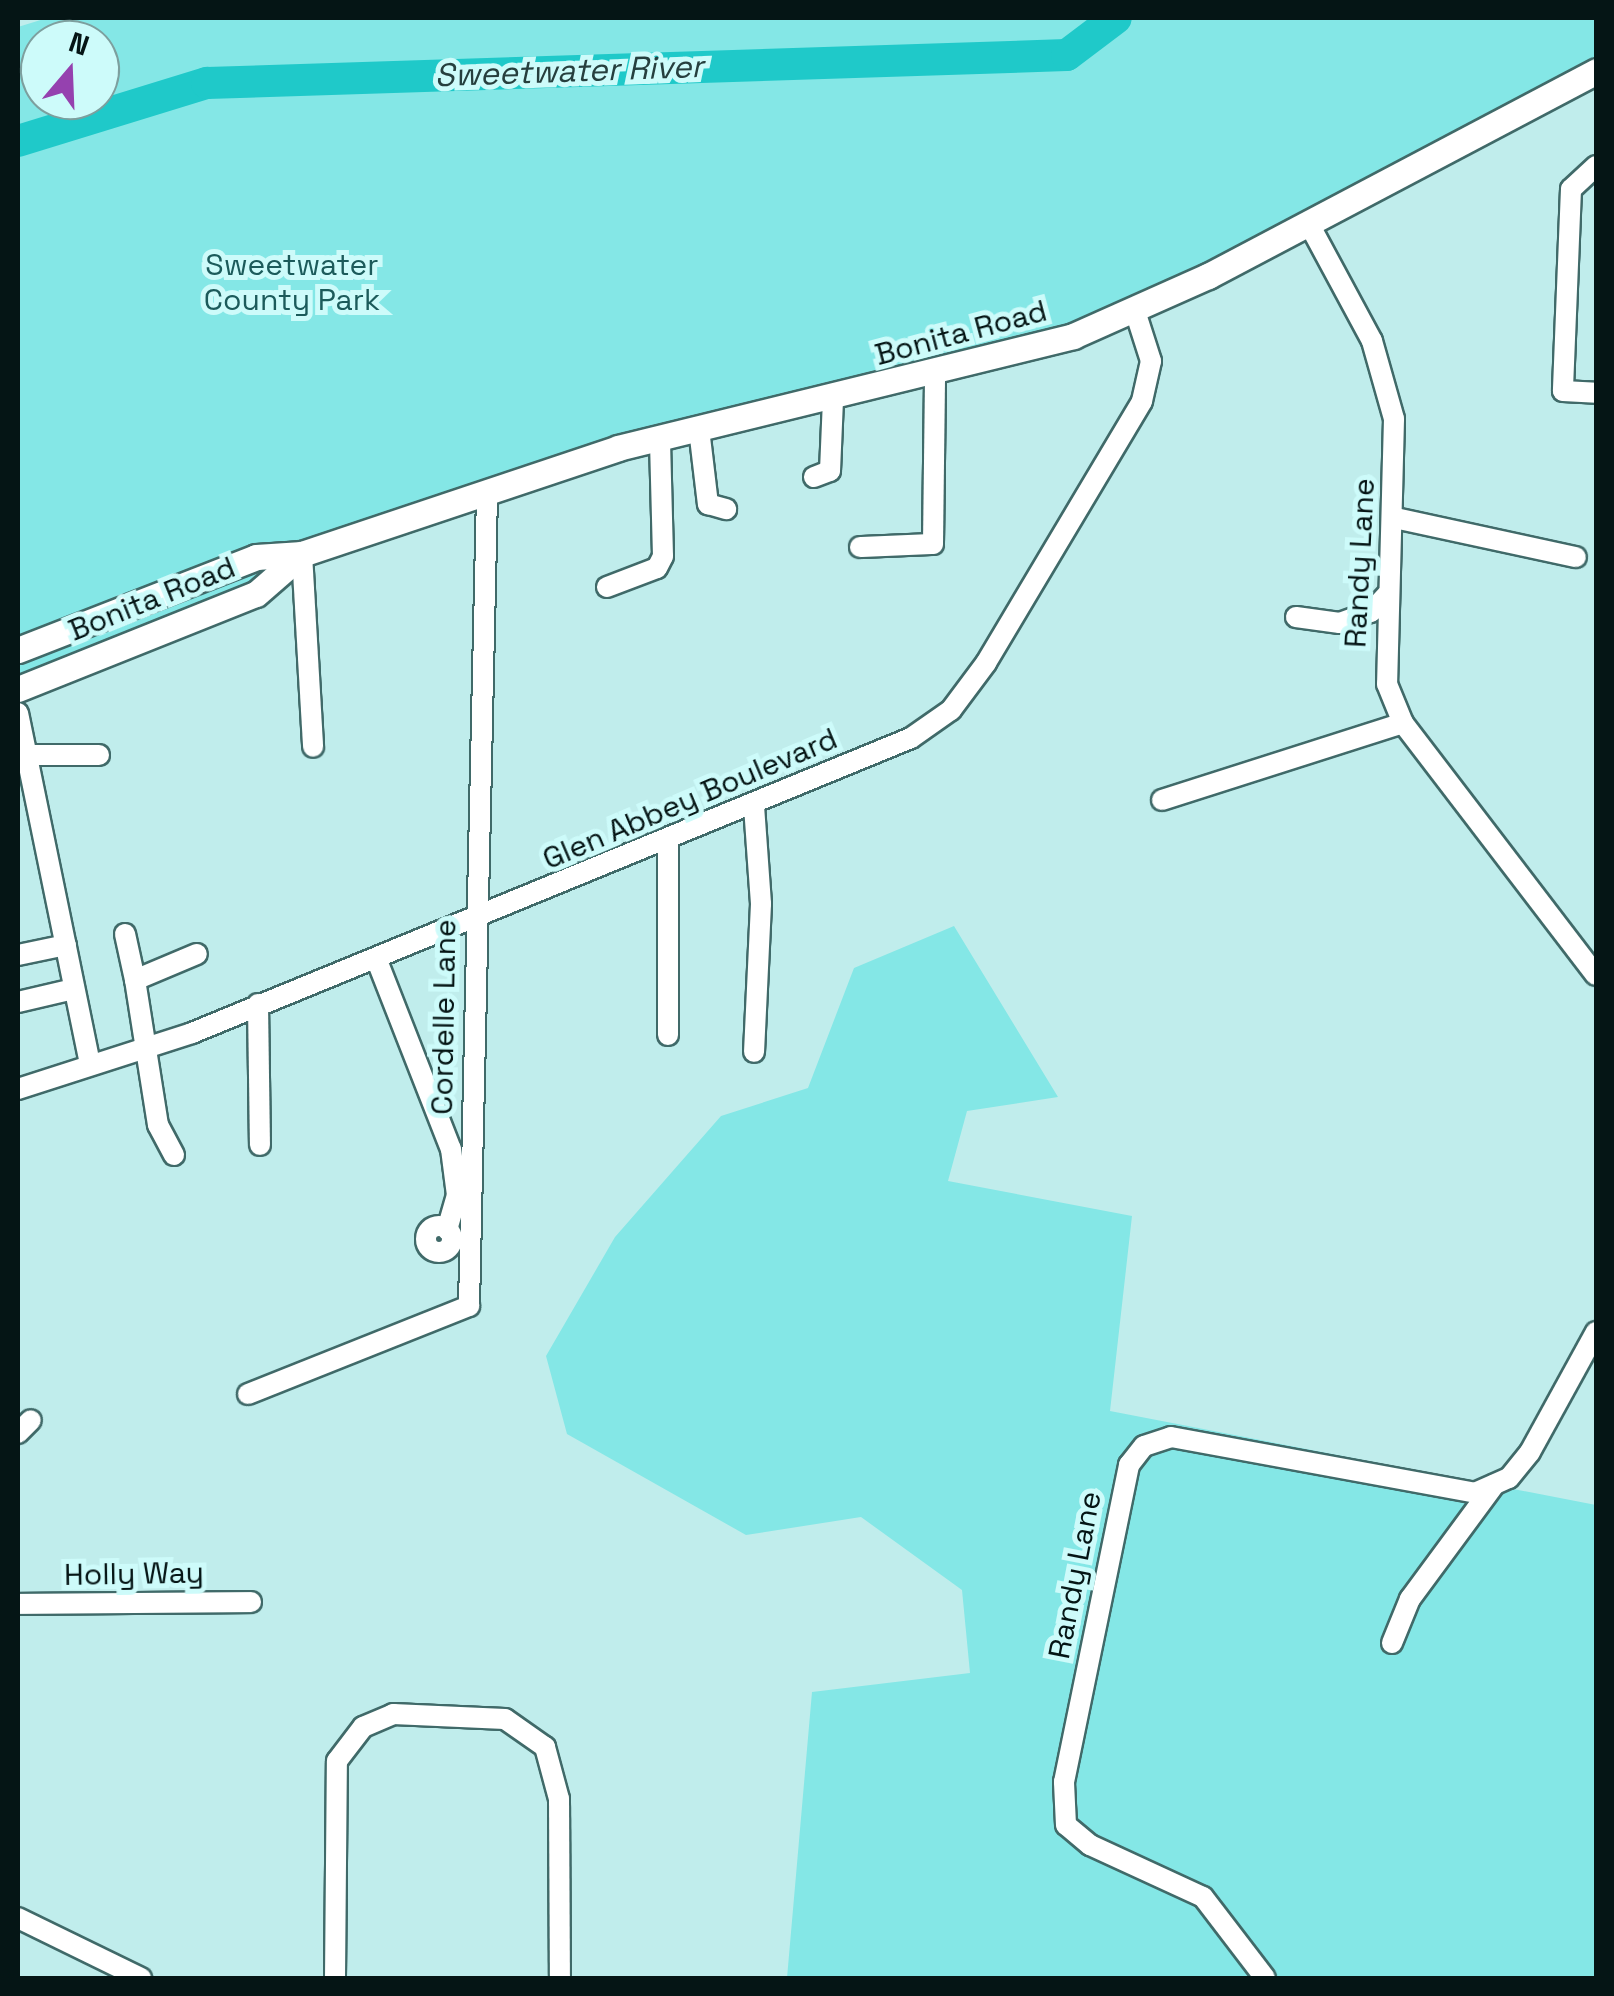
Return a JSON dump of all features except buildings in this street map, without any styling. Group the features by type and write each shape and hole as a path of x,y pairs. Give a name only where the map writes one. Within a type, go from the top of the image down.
{"main road":[{"name":"Bonita Road","path":"18,650 256,557 302,554 660,438 935,377 1135,311 1596,72"},
{"name":"Bonita Road","path":"18,689 256,594 302,554"}],"street":[{"path":"1594,169 1571,189 1563,391 1596,393"},
{"name":"Randy Lane","path":"1309,224 1372,341 1386,389 1394,518 1384,667 1404,723 1596,975"},
{"name":"Glen Abbey Boulevard","path":"18,1088 150,1046 476,920 668,844 912,738 950,710 1142,401 1152,360 1135,311"},
{"path":"860,547 933,544 935,377"},
{"path":"814,477 830,471 834,399"},
{"path":"699,430 708,504 726,509"},
{"path":"607,586 657,568 663,556 660,438"},
{"name":"Cordelle Lane","path":"248,1394 468,1306 486,492"},
{"path":"1394,518 1576,557"},
{"path":"302,554 313,747"},
{"path":"1296,616 1340,623 1387,595"},
{"path":"18,713 90,1065"},
{"path":"1162,800 1404,723"},
{"path":"26,755 99,755"},
{"path":"754,806 761,904 754,1052"},
{"path":"668,844 668,1035"},
{"path":"125,934 150,1046 158,1125 174,1155"},
{"path":"18,955 66,945"},
{"path":"135,980 197,954"},
{"path":"376,958 451,1149 457,1195 448,1230"},
{"path":"18,1002 74,989"},
{"path":"258,1004 260,1145"},
{"path":"1392,1643 1410,1599 1495,1484 1530,1452 1596,1332"},
{"name":"Randy Lane","path":"1265,1978 1203,1897 1090,1845 1064,1814 1129,1464 1144,1446 1171,1438 1453,1492 1495,1484"},
{"name":"Holly Way","path":"18,1604 251,1602"},
{"path":"334,1978 336,1761 363,1728 393,1714 505,1719 545,1746 560,1799 560,1978"},
{"path":"18,1918 141,1978"}],"green space":[{"name":"Sweetwater County Park","path":"1596,18 1596,71 1135,311 699,429 281,570 18,677 18,27 20,120 120,120 120,20 41,20"},
{"path":"954,926 1058,1097 967,1111 948,1181 1132,1216 1110,1411 1596,1505 1596,1978 787,1978 812,1692 970,1673 962,1590 861,1517 746,1535 567,1434 546,1356 615,1237 721,1116 808,1088 854,968"}],"waterway":[{"name":"Sweetwater River","path":"18,141 207,83 1067,55 1116,18"}]}
